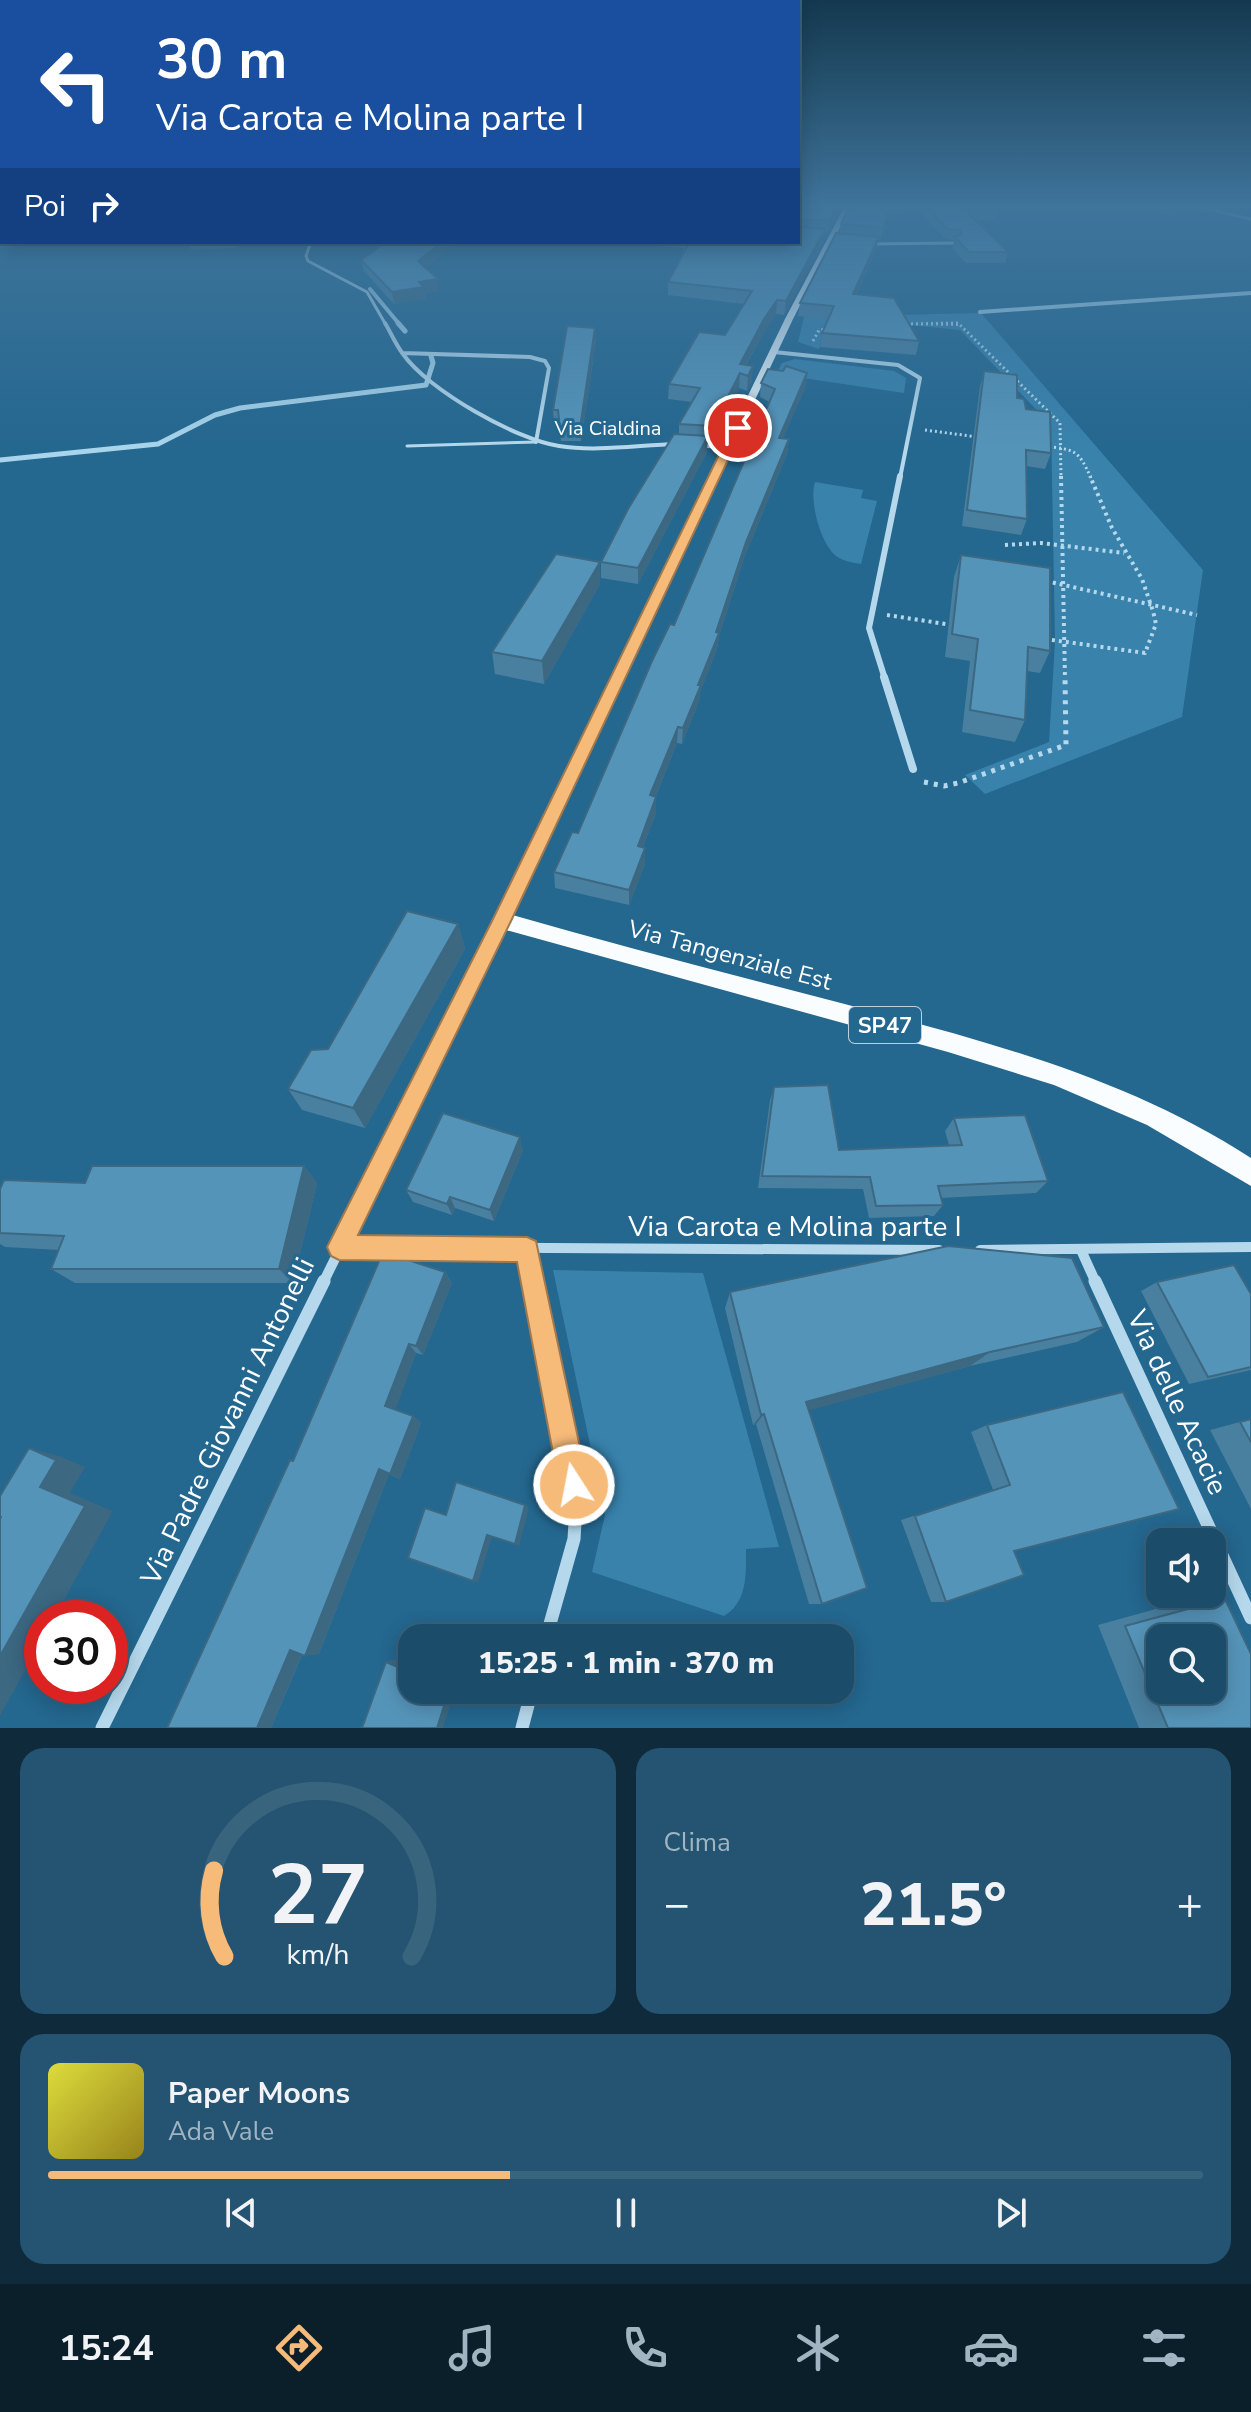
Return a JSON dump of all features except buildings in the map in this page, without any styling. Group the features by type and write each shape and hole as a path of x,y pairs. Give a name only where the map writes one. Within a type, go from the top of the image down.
{"main road":[{"path":"502,921 807,287"},
{"name":"Via Tangenziale Est","path":"502,921 1004,1057 1122,1100 1198,1139 1251,1173"}],"street":[{"name":"Via Cialdina","path":"357,287 367,292 402,353 419,371 485,418 536,442 568,447 678,444"},
{"path":"774,352 898,365 915,373 921,382 870,612 870,634 913,769"},
{"name":"Via Cialdina","path":"402,353 530,357 545,361 549,368 536,442"},
{"name":"Via Cialdina","path":"691,445 729,448"},
{"name":"Via Padre Giovanni Antonelli","path":"102,1728 502,921"},
{"name":"Via Carota e Molina parte I","path":"339,1247 955,1250"},
{"name":"Via Carota e Molina parte I","path":"971,1250 1251,1247"},
{"path":"527,1249 576,1506 574,1539 550,1624"},
{"name":"Via delle Acacie","path":"1081,1250 1251,1618"},
{"path":"522,1728 528,1704"}],"lane":[{"name":"Via Cialdina","path":"407,446 536,442"}],"path":[{"path":"902,324 958,323 1060,423 1066,745 944,786 923,781 913,769"},
{"path":"806,355 819,330 833,329"},
{"path":"911,429 985,438"},
{"path":"1030,444 1081,455 1125,553 1142,579 1156,624 1145,653 1034,638"},
{"path":"1005,545 1028,542 1125,553"},
{"path":"1034,577 1063,587 1197,615"},
{"path":"870,612 959,626"}],"shaded area":[{"path":"981,313 1203,570 1182,717 985,794 965,775 1049,742 1055,642 1051,425 960,330 909,325 823,330 819,349 798,342 804,317"},
{"path":"795,359 894,371 906,378 904,393 776,374 782,363"},
{"path":"815,482 863,490 861,498 877,501 861,564 839,558 830,550 815,510"},
{"path":"553,1270 703,1273 779,1547 746,1549 742,1595 724,1616 592,1572 605,1515"}],"waterway":[{"path":"370,289 400,325"},
{"path":"980,312 1251,293"},
{"path":"398,323 405,331"},
{"path":"0,460 158,444 215,415 240,408 426,385 433,363 431,356"}],"route":[{"path":"574,1485 527,1249 339,1247 502,921 738,428"}]}
